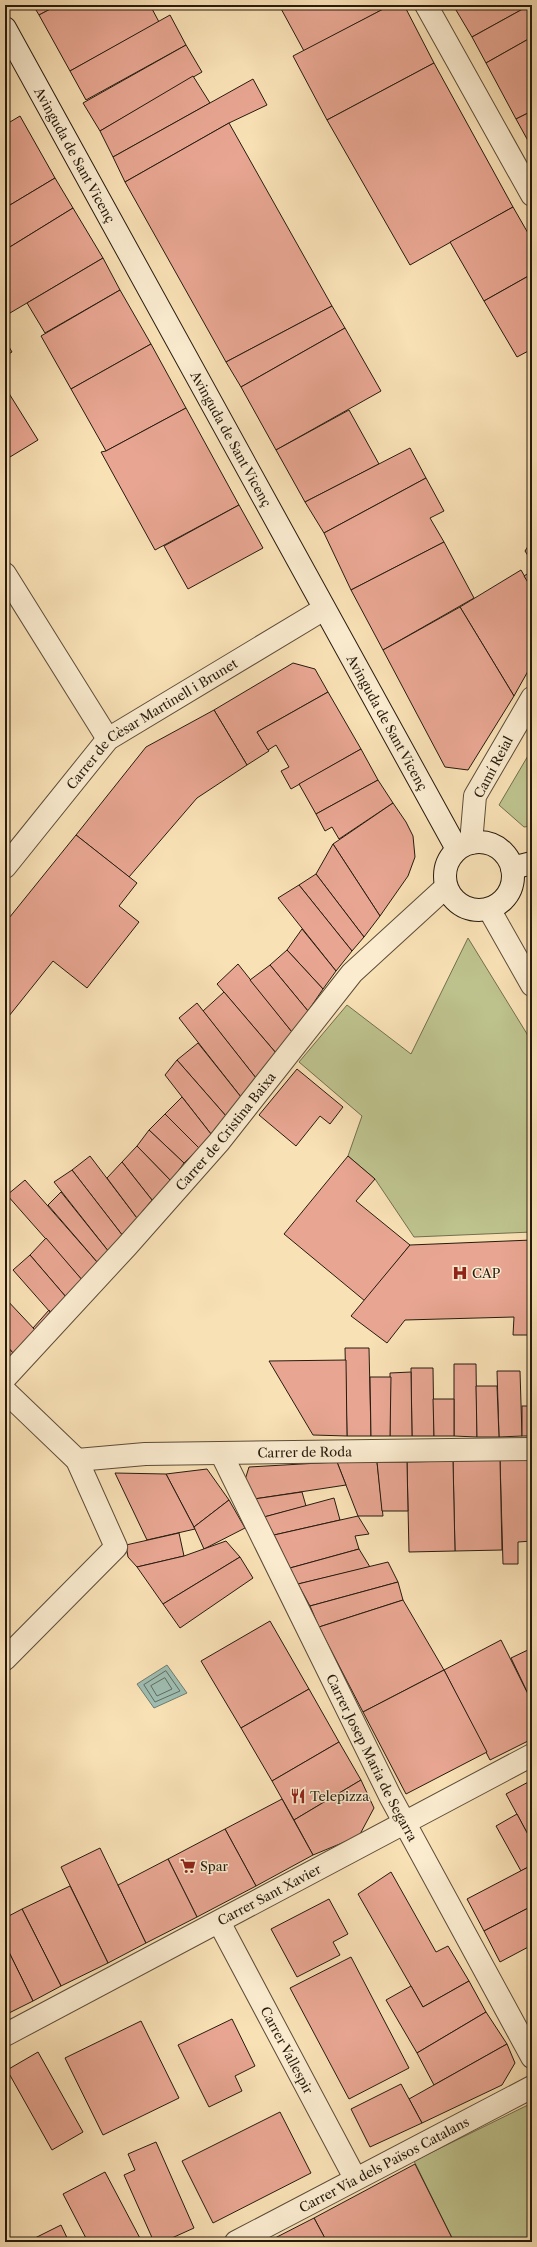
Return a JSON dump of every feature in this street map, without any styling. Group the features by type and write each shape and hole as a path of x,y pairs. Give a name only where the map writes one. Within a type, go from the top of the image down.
{"street":[{"path":"426,5 532,195"},
{"name":"Avinguda de Sant Vicenç","path":"5,28 324,609 464,846"},
{"path":"5,574 108,739"},
{"name":"Carrer de Cèsar Martinell i Brunet","path":"5,867 108,739 324,609"},
{"name":"Camí Reial","path":"464,846 475,796 532,698"},
{"path":"484,842 497,847 507,856 522,865 513,878 509,893 503,901 489,909 478,910 466,908 454,899 446,886 446,866 464,846 484,842"},
{"name":"Carrer de Cristina Baixa","path":"5,1378 127,1246 219,1142 352,973 446,886"},
{"path":"489,909 532,984"},
{"path":"5,1391 77,1460 116,1548 5,1659"},
{"name":"Carrer de Roda","path":"77,1460 145,1454 532,1449"},
{"name":"Carrer Josep Maria de Segarra","path":"221,1454 266,1548 405,1824 532,2057"},
{"name":"Carrer Sant Xavier","path":"5,2035 405,1824 532,1755"},
{"name":"Carrer Vallespir","path":"219,1922 355,2178"},
{"name":"Carrer Via dels Països Catalans","path":"236,2242 355,2178 532,2087"}],"green space":[{"path":"532,749 532,826 524,827 499,805"},
{"path":"468,938 532,1042 532,1232 414,1237 375,1179 348,1156 362,1116 299,1062 347,1005 411,1054"},
{"path":"530,2104 532,2111 532,2242 454,2242 414,2161"}],"water":[{"path":"167,1665 187,1693 154,1708 137,1684"}],"building":[{"path":"33,5 58,5 39,15"},
{"path":"58,5 150,5 159,22 70,71 39,15"},
{"path":"279,5 391,5 304,51"},
{"path":"391,5 404,5 434,63 327,120 293,56"},
{"path":"453,5 530,5 472,37"},
{"path":"532,5 532,37 486,63 472,37"},
{"path":"170,15 186,45 86,100 70,71"},
{"path":"532,37 532,111 516,119 486,63"},
{"path":"186,45 202,72 100,131 83,103"},
{"path":"434,63 513,207 410,265 327,120"},
{"path":"193,76 210,103 113,157 100,131"},
{"path":"253,79 267,105 229,123 125,182 113,157"},
{"path":"532,111 532,148 516,119"},
{"path":"20,116 55,178 5,208 5,125"},
{"path":"229,123 332,306 226,362 125,182"},
{"path":"55,178 73,208 5,250 5,208"},
{"path":"513,207 532,240 532,274 484,301 450,242"},
{"path":"73,208 103,258 10,313 5,304 5,250"},
{"path":"103,258 120,290 45,333 27,303"},
{"path":"532,274 532,349 517,357 484,301"},
{"path":"120,290 151,344 71,389 41,336"},
{"path":"332,306 345,328 241,387 226,362"},
{"path":"345,328 381,391 276,450 241,387"},
{"path":"5,340 12,352 5,356"},
{"path":"151,344 186,408 106,451 71,389"},
{"path":"5,387 38,440 5,460"},
{"path":"186,408 239,505 155,550 101,452 106,451"},
{"path":"349,410 379,464 305,502 276,450"},
{"path":"410,448 426,478 324,533 305,502"},
{"path":"426,478 444,511 430,518 444,542 351,590 324,533"},
{"path":"239,505 263,548 188,589 164,546"},
{"path":"532,540 532,562 525,551"},
{"path":"444,542 474,598 383,650 351,590"},
{"path":"521,570 532,589 532,664 514,696 460,607"},
{"path":"532,571 532,589 524,576"},
{"path":"460,607 514,696 468,770 445,767 383,650"},
{"path":"293,663 315,669 328,692 257,732 269,751 247,765 214,710"},
{"path":"328,692 361,749 291,789 281,771 289,767 276,745 268,750 257,732"},
{"path":"214,710 247,765 197,798 129,877 76,835 146,747"},
{"path":"361,749 378,780 316,814 299,784"},
{"path":"378,780 393,803 339,839 332,827 325,831 316,814"},
{"path":"393,803 406,822 413,836 415,857 408,876 380,916 333,844"},
{"path":"76,835 137,883 119,906 139,922 87,988 53,961 5,1021 5,923"},
{"path":"333,844 380,916 364,937 316,874"},
{"path":"316,874 364,937 352,951 299,885"},
{"path":"299,885 352,951 336,971 278,898"},
{"path":"302,929 336,971 323,989 287,950"},
{"path":"287,950 323,989 308,1011 270,965"},
{"path":"238,964 292,1032 276,1053 217,984"},
{"path":"270,965 308,1011 292,1032 250,980"},
{"path":"224,992 276,1053 256,1078 203,1011"},
{"path":"197,1003 256,1078 241,1097 179,1018"},
{"path":"198,1043 241,1097 226,1116 177,1060"},
{"path":"177,1060 226,1116 211,1134 165,1075"},
{"path":"297,1069 343,1107 330,1124 320,1116 296,1146 259,1115"},
{"path":"182,1097 211,1134 199,1148 165,1114"},
{"path":"165,1114 199,1148 184,1163 149,1130"},
{"path":"149,1130 184,1163 171,1181 137,1146"},
{"path":"137,1146 171,1181 152,1200 122,1162"},
{"path":"90,1156 137,1218 123,1236 72,1170"},
{"path":"348,1156 375,1179 356,1201 410,1245 365,1301 284,1234"},
{"path":"122,1162 152,1200 137,1218 107,1178"},
{"path":"72,1170 123,1236 109,1252 54,1182"},
{"path":"25,1180 98,1263 83,1281 7,1195"},
{"path":"61,1192 109,1252 98,1263 48,1205"},
{"path":"46,1238 83,1281 66,1297 30,1255"},
{"name":"CAP","path":"532,1240 532,1335 513,1335 514,1317 405,1320 387,1343 351,1316 410,1245"},
{"path":"30,1255 66,1297 50,1312 13,1270"},
{"path":"5,1298 36,1331 13,1353 5,1344"},
{"path":"49,1310 50,1312 36,1331 33,1328"},
{"path":"5,1344 13,1353 5,1366"},
{"path":"345,1348 369,1348 371,1436 347,1436"},
{"path":"346,1360 347,1436 313,1435 269,1361"},
{"path":"454,1364 476,1364 477,1437 454,1436"},
{"path":"411,1368 433,1368 434,1436 412,1436"},
{"path":"497,1371 520,1371 522,1436 499,1437"},
{"path":"411,1372 412,1436 390,1436 390,1373"},
{"path":"370,1377 391,1377 390,1436 371,1436"},
{"path":"476,1386 497,1386 499,1437 477,1437"},
{"path":"433,1399 454,1399 454,1436 434,1436"},
{"path":"522,1406 532,1406 532,1436 522,1436"},
{"path":"532,1458 532,1541 518,1542 518,1564 503,1564 500,1460"},
{"path":"500,1460 502,1550 455,1551 453,1461"},
{"path":"453,1461 455,1551 409,1552 407,1462"},
{"path":"337,1462 377,1462 383,1516 358,1516"},
{"path":"337,1462 346,1485 254,1499 244,1483 249,1467"},
{"path":"377,1462 407,1462 408,1511 382,1511"},
{"path":"207,1469 229,1500 194,1527 166,1474"},
{"path":"115,1473 166,1474 195,1529 147,1540"},
{"path":"302,1492 306,1506 264,1517 254,1499"},
{"path":"334,1498 340,1520 274,1535 264,1517"},
{"path":"229,1500 245,1528 204,1549 194,1527"},
{"path":"358,1516 369,1534 355,1536 359,1549 290,1568 274,1535"},
{"path":"179,1533 184,1556 137,1567 128,1557 126,1545"},
{"path":"226,1541 240,1557 163,1604 137,1567 184,1556"},
{"path":"359,1549 370,1567 298,1584 290,1568"},
{"path":"240,1557 253,1578 180,1628 163,1604"},
{"path":"388,1562 398,1582 310,1606 298,1584"},
{"path":"398,1582 403,1600 319,1627 310,1606"},
{"path":"403,1600 444,1670 363,1712 319,1627"},
{"path":"270,1621 309,1689 241,1728 201,1661"},
{"path":"501,1640 532,1702 532,1739 490,1760 444,1670"},
{"path":"532,1648 532,1702 511,1658"},
{"path":"444,1670 487,1752 406,1794 363,1712"},
{"path":"309,1689 339,1742 272,1781 241,1728"},
{"path":"339,1742 361,1780 294,1820 272,1781"},
{"path":"361,1780 374,1808 359,1836 313,1855 294,1820"},
{"path":"532,1780 532,1842 506,1794"},
{"path":"282,1799 313,1855 256,1886 225,1829"},
{"path":"517,1814 532,1842 532,1865 521,1871 496,1826"},
{"path":"225,1829 256,1886 197,1917 168,1859"},
{"path":"100,1848 146,1943 108,1963 61,1867"},
{"path":"168,1859 197,1917 146,1943 118,1885"},
{"path":"532,1865 532,1906 484,1931 467,1899"},
{"path":"391,1872 436,1952 448,1946 469,1981 423,2007 358,1894"},
{"path":"70,1886 108,1963 61,1986 22,1909"},
{"path":"329,1899 348,1934 333,1942 340,1955 297,1977 271,1929"},
{"path":"532,1906 532,1945 500,1962 484,1931"},
{"path":"22,1909 61,1986 33,2001 5,1944 5,1918"},
{"path":"5,1944 33,2001 5,2015"},
{"path":"351,1957 409,2068 349,2099 290,1988"},
{"path":"469,1981 486,2012 417,2053 386,2000 411,1986 423,2007"},
{"path":"486,2012 507,2044 434,2085 417,2053"},
{"path":"232,2019 255,2066 235,2076 242,2091 209,2107 178,2045"},
{"path":"141,2021 179,2098 103,2135 65,2058"},
{"path":"507,2044 515,2063 502,2085 422,2123 409,2099"},
{"path":"38,2052 83,2132 52,2150 7,2070"},
{"path":"401,2084 422,2123 370,2147 351,2109"},
{"path":"280,2112 311,2173 213,2223 182,2161"},
{"path":"156,2142 194,2228 163,2242 154,2242 124,2175 135,2170 128,2154"},
{"path":"415,2164 454,2242 327,2242 314,2218"},
{"path":"105,2172 142,2242 88,2242 63,2194"},
{"path":"314,2218 327,2242 277,2242 275,2238"},
{"path":"61,2225 69,2242 27,2242"}],"place":[{"name":"CAP","path":"460,1273"},
{"name":"Telepizza","path":"298,1796"},
{"name":"Spar","path":"188,1866"}]}
